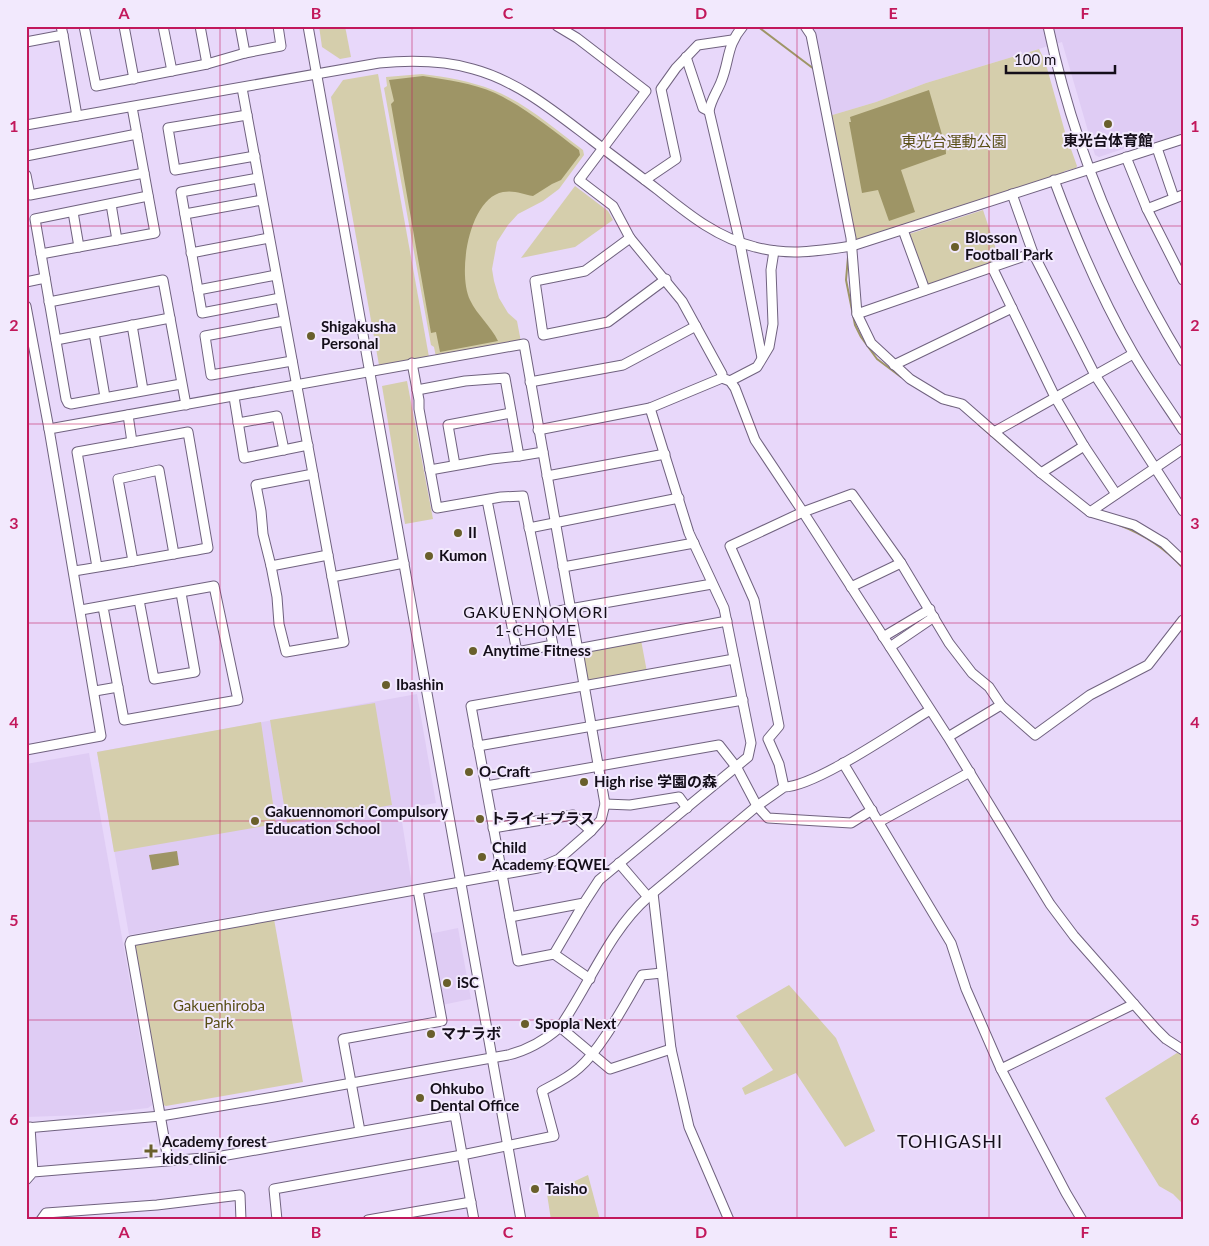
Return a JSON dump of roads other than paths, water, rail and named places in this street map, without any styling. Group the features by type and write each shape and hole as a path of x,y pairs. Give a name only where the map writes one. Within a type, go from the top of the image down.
{"street":[{"path":"84,26 96,86 207,64 245,53 281,46 278,26"},
{"path":"124,26 134,79"},
{"path":"163,26 172,71"},
{"path":"200,26 207,64"},
{"path":"240,26 245,53"},
{"path":"308,26 521,1220"},
{"path":"557,26 577,38 646,91 579,180 613,206 630,238 666,279 682,301 722,374 735,388 755,440 948,737 1050,904 1069,930 1134,1004 1166,1038 1183,1050"},
{"path":"742,26 732,40 722,81 712,99 709,111 740,243 762,358"},
{"path":"805,26 811,35 852,246 857,314 871,343 910,379 943,400 962,404 1040,473 1090,512 1134,525 1164,543 1183,561"},
{"path":"1048,26 1059,72 1090,168 1109,219 1132,269 1183,361"},
{"path":"26,42 62,31 77,116"},
{"path":"645,180 676,159 661,89 698,45 732,40"},
{"path":"686,57 703,108 709,111"},
{"path":"26,125 379,63 400,61 440,62 473,69 499,78 534,97 716,233 740,243 774,252 814,252 852,246 1183,139"},
{"path":"242,88 314,474 344,642 286,652 279,624 271,566 263,534 256,485 314,474"},
{"path":"41,254 155,233 132,107"},
{"path":"247,115 168,128 176,170 254,156"},
{"path":"26,156 137,134"},
{"path":"1147,209 1178,197 1157,148"},
{"path":"1126,157 1147,209 1183,280"},
{"path":"26,175 30,195 144,173"},
{"path":"258,178 181,192 202,313 280,298"},
{"path":"1054,180 1088,264 1133,354 1183,430"},
{"path":"1012,194 1033,253 1095,375 1183,511"},
{"path":"148,196 35,219 49,302 68,403 181,384"},
{"path":"185,214 262,200"},
{"path":"111,204 117,240"},
{"path":"73,212 79,247"},
{"path":"903,230 925,290"},
{"path":"192,253 269,238"},
{"path":"630,238 584,271 535,281 543,335 608,322 666,279"},
{"path":"538,430 650,408 757,367 769,346 773,324 771,270 774,252"},
{"path":"857,314 1033,253"},
{"path":"992,267 1055,397 1084,446 1116,494"},
{"path":"198,290 276,275"},
{"path":"26,282 45,278"},
{"path":"49,302 162,280 186,405"},
{"path":"26,306 81,610 101,736 26,750"},
{"path":"894,365 1012,308"},
{"path":"56,340 170,318"},
{"path":"284,321 205,336 211,375 292,361"},
{"path":"132,325 144,390"},
{"path":"530,382 623,365 696,326"},
{"path":"94,332 105,397"},
{"path":"49,429 524,344 599,766 605,804 601,820 559,859 538,868 131,941 168,1160"},
{"path":"994,432 1133,354"},
{"path":"412,363 437,508 487,500 523,496 552,645 517,652 487,500"},
{"path":"417,390 466,381 505,378 519,456"},
{"path":"234,396 244,458 308,445"},
{"path":"554,954 599,880 737,768 748,757 751,744 724,608 688,533 650,408"},
{"path":"456,465 448,425 511,413"},
{"path":"128,415 132,442"},
{"path":"238,424 277,416 284,450"},
{"path":"74,571 208,548 188,432 77,452 97,567"},
{"path":"1040,473 1084,446"},
{"path":"1090,512 1183,448"},
{"path":"430,470 543,452"},
{"path":"547,476 665,454"},
{"path":"133,561 118,479 159,470 174,554"},
{"path":"784,787 779,764 768,739 778,726 754,600 730,546 803,512 852,494 901,563 949,643 972,673 989,687 1001,705 1035,736 1090,695 1148,665 1183,620"},
{"path":"529,528 678,498"},
{"path":"563,567 694,543"},
{"path":"271,566 328,555"},
{"path":"332,577 404,563"},
{"path":"851,587 901,563"},
{"path":"547,613 712,584"},
{"path":"81,610 214,586 238,700 124,720 103,607"},
{"path":"139,600 154,679 195,672 181,593"},
{"path":"883,637 932,613"},
{"path":"890,647 932,613"},
{"path":"577,649 727,621"},
{"path":"590,979 554,954 518,961 471,706 734,658"},
{"path":"95,691 118,687"},
{"path":"478,746 743,700"},
{"path":"948,737 1001,705"},
{"path":"33,1172 28,1128 161,1116 492,1058 525,1050 547,1039 560,1027 622,925 635,908 757,806 784,787 816,777 843,763 930,710"},
{"path":"486,786 719,745 737,768 757,806 768,818 851,823 872,810"},
{"path":"843,763 951,943 966,989 1000,1069 1082,1220"},
{"path":"879,822 970,772"},
{"path":"605,804 630,805 679,797 687,808"},
{"path":"494,828 573,815 591,831"},
{"path":"619,863 651,895 671,1049 689,1127 729,1220"},
{"path":"360,1130 343,1038 442,1021 418,890"},
{"path":"510,917 584,903"},
{"path":"277,1220 274,1189 462,1155 554,1136 542,1091 572,1074 592,1055 642,975 662,973"},
{"path":"1000,1069 1134,1004"},
{"path":"560,1027 610,1069 671,1049"},
{"path":"26,1180 33,1172 216,1157 360,1130 455,1115 474,1220"},
{"path":"41,1220 46,1213 157,1205 240,1195 241,1220"},
{"path":"368,1220 471,1202"},
{"path":"84,1209 84,1220"}],"waterway":[{"path":"757,26 814,69"},
{"path":"848,257 846,280 855,325 877,359 901,377"},
{"path":"943,403 953,406"},
{"path":"978,424 1010,452"},
{"path":"1119,525 1154,543 1183,568"}],"place":[{"name":"東光台体育館","path":"1108,124"},
{"name":"Blosson Football Park","path":"955,247"},
{"name":"Shigakusha Personal","path":"311,336"},
{"name":"II","path":"458,533"},
{"name":"Kumon","path":"429,556"},
{"name":"Anytime Fitness","path":"473,651"},
{"name":"Ibashin","path":"386,685"},
{"name":"O-Craft","path":"469,772"},
{"name":"High rise 学園の森","path":"584,782"},
{"name":"トライ＋プラス","path":"480,819"},
{"name":"Gakuennomori Compulsory Education School","path":"255,821"},
{"name":"Child Academy EQWEL","path":"482,857"},
{"name":"iSC","path":"447,983"},
{"name":"Spopla Next","path":"525,1024"},
{"name":"マナラボ","path":"431,1034"},
{"name":"Ohkubo Dental Office","path":"420,1098"},
{"name":"Academy forest kids clinic","path":"151,1151"},
{"name":"Taisho","path":"535,1189"}],"district":[{"name":"GAKUENNOMORI 1-CHOME","path":"536,621"},
{"name":"TOHIGASHI","path":"950,1142"}],"park label":[{"name":"東光台運動公園","path":"954,142"},
{"name":"Gakuenhiroba Park","path":"219,1014"}]}
